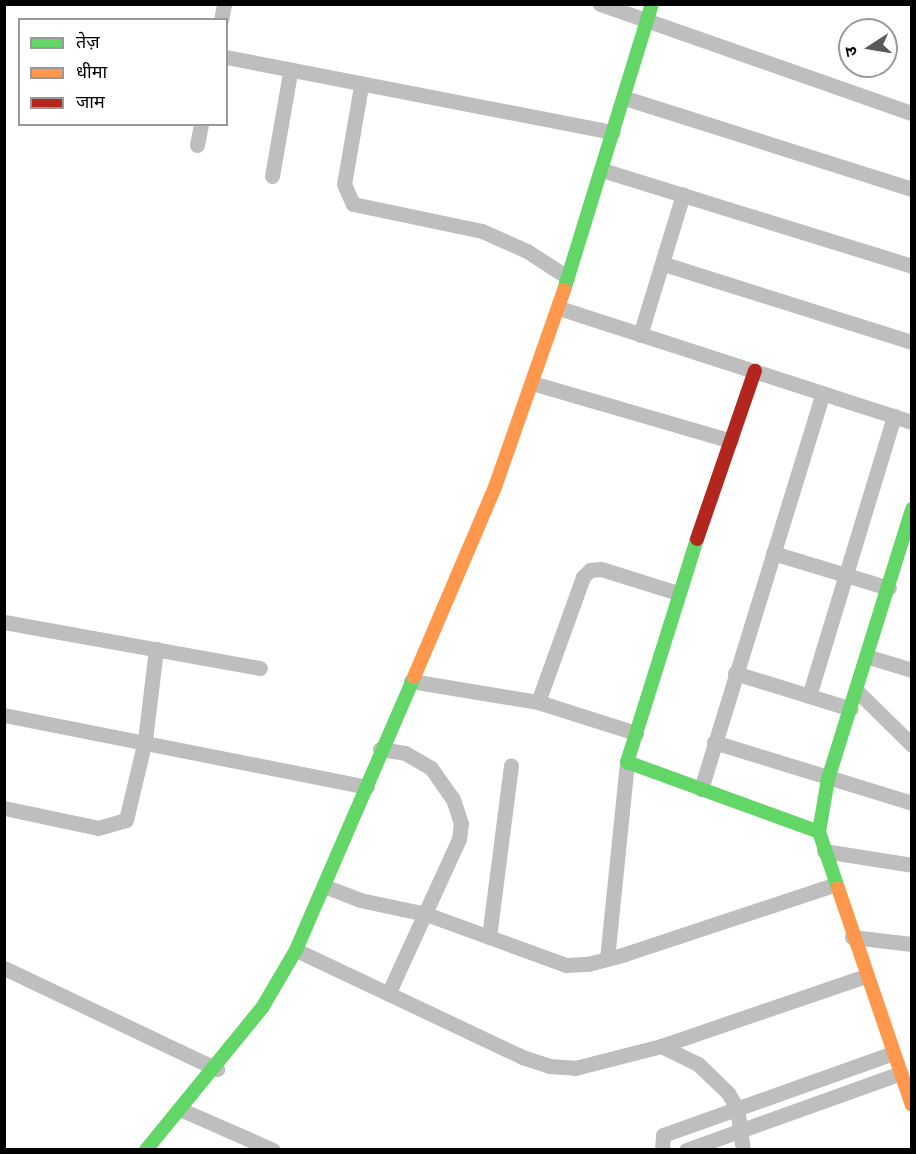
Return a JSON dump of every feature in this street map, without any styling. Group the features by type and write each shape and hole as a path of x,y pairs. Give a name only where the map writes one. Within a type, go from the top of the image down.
{"street":[{"path":"600,4 646,24 912,113"},
{"path":"146,1149 217,1069 262,1008 296,950 367,787 380,749 495,487 559,308 652,4"},
{"path":"228,57 361,86 613,132"},
{"path":"272,176 290,72"},
{"path":"361,86 344,184 353,204 482,231 527,251 567,277"},
{"path":"625,98 912,189"},
{"path":"197,145 201,126"},
{"path":"602,170 912,266"},
{"path":"640,335 664,264 683,194"},
{"path":"664,264 912,342"},
{"path":"559,308 912,422"},
{"path":"607,959 627,762 678,593 755,371"},
{"path":"532,383 731,441"},
{"path":"701,789 823,393"},
{"path":"809,696 894,416"},
{"path":"912,509 869,657 828,779 819,832 834,885 912,1105"},
{"path":"773,553 889,588"},
{"path":"538,702 583,577 590,570 601,569 678,593"},
{"path":"4,621 260,668"},
{"path":"4,808 112,827 126,820 132,809 145,740 156,649"},
{"path":"869,657 912,670"},
{"path":"735,673 851,709"},
{"path":"411,681 538,702 636,733"},
{"path":"858,692 912,745"},
{"path":"4,715 145,740 367,787"},
{"path":"714,742 912,803"},
{"path":"380,749 405,753 431,768 459,811 459,838 388,994"},
{"path":"627,762 819,832"},
{"path":"489,937 511,765"},
{"path":"824,851 912,865"},
{"path":"324,886 360,900 426,914 566,965 607,959 834,885"},
{"path":"852,937 912,944"},
{"path":"296,950 549,1066 575,1068 661,1046 865,976"},
{"path":"4,968 217,1069"},
{"path":"661,1046 715,1077 737,1108 743,1149"},
{"path":"662,1149 659,1139 663,1135 893,1053"},
{"path":"686,1149 901,1073"},
{"path":"182,1110 273,1149"}],"traffic: fast":[{"path":"564,290 652,4"},
{"path":"838,888 819,832 828,779 912,509"},
{"path":"697,539 627,762 819,832"},
{"path":"146,1150 262,1008 296,950 414,677"}],"traffic: slow":[{"path":"414,677 495,487 564,290"},
{"path":"838,888 912,1105"}],"traffic: jam":[{"path":"697,539 755,371"}]}
